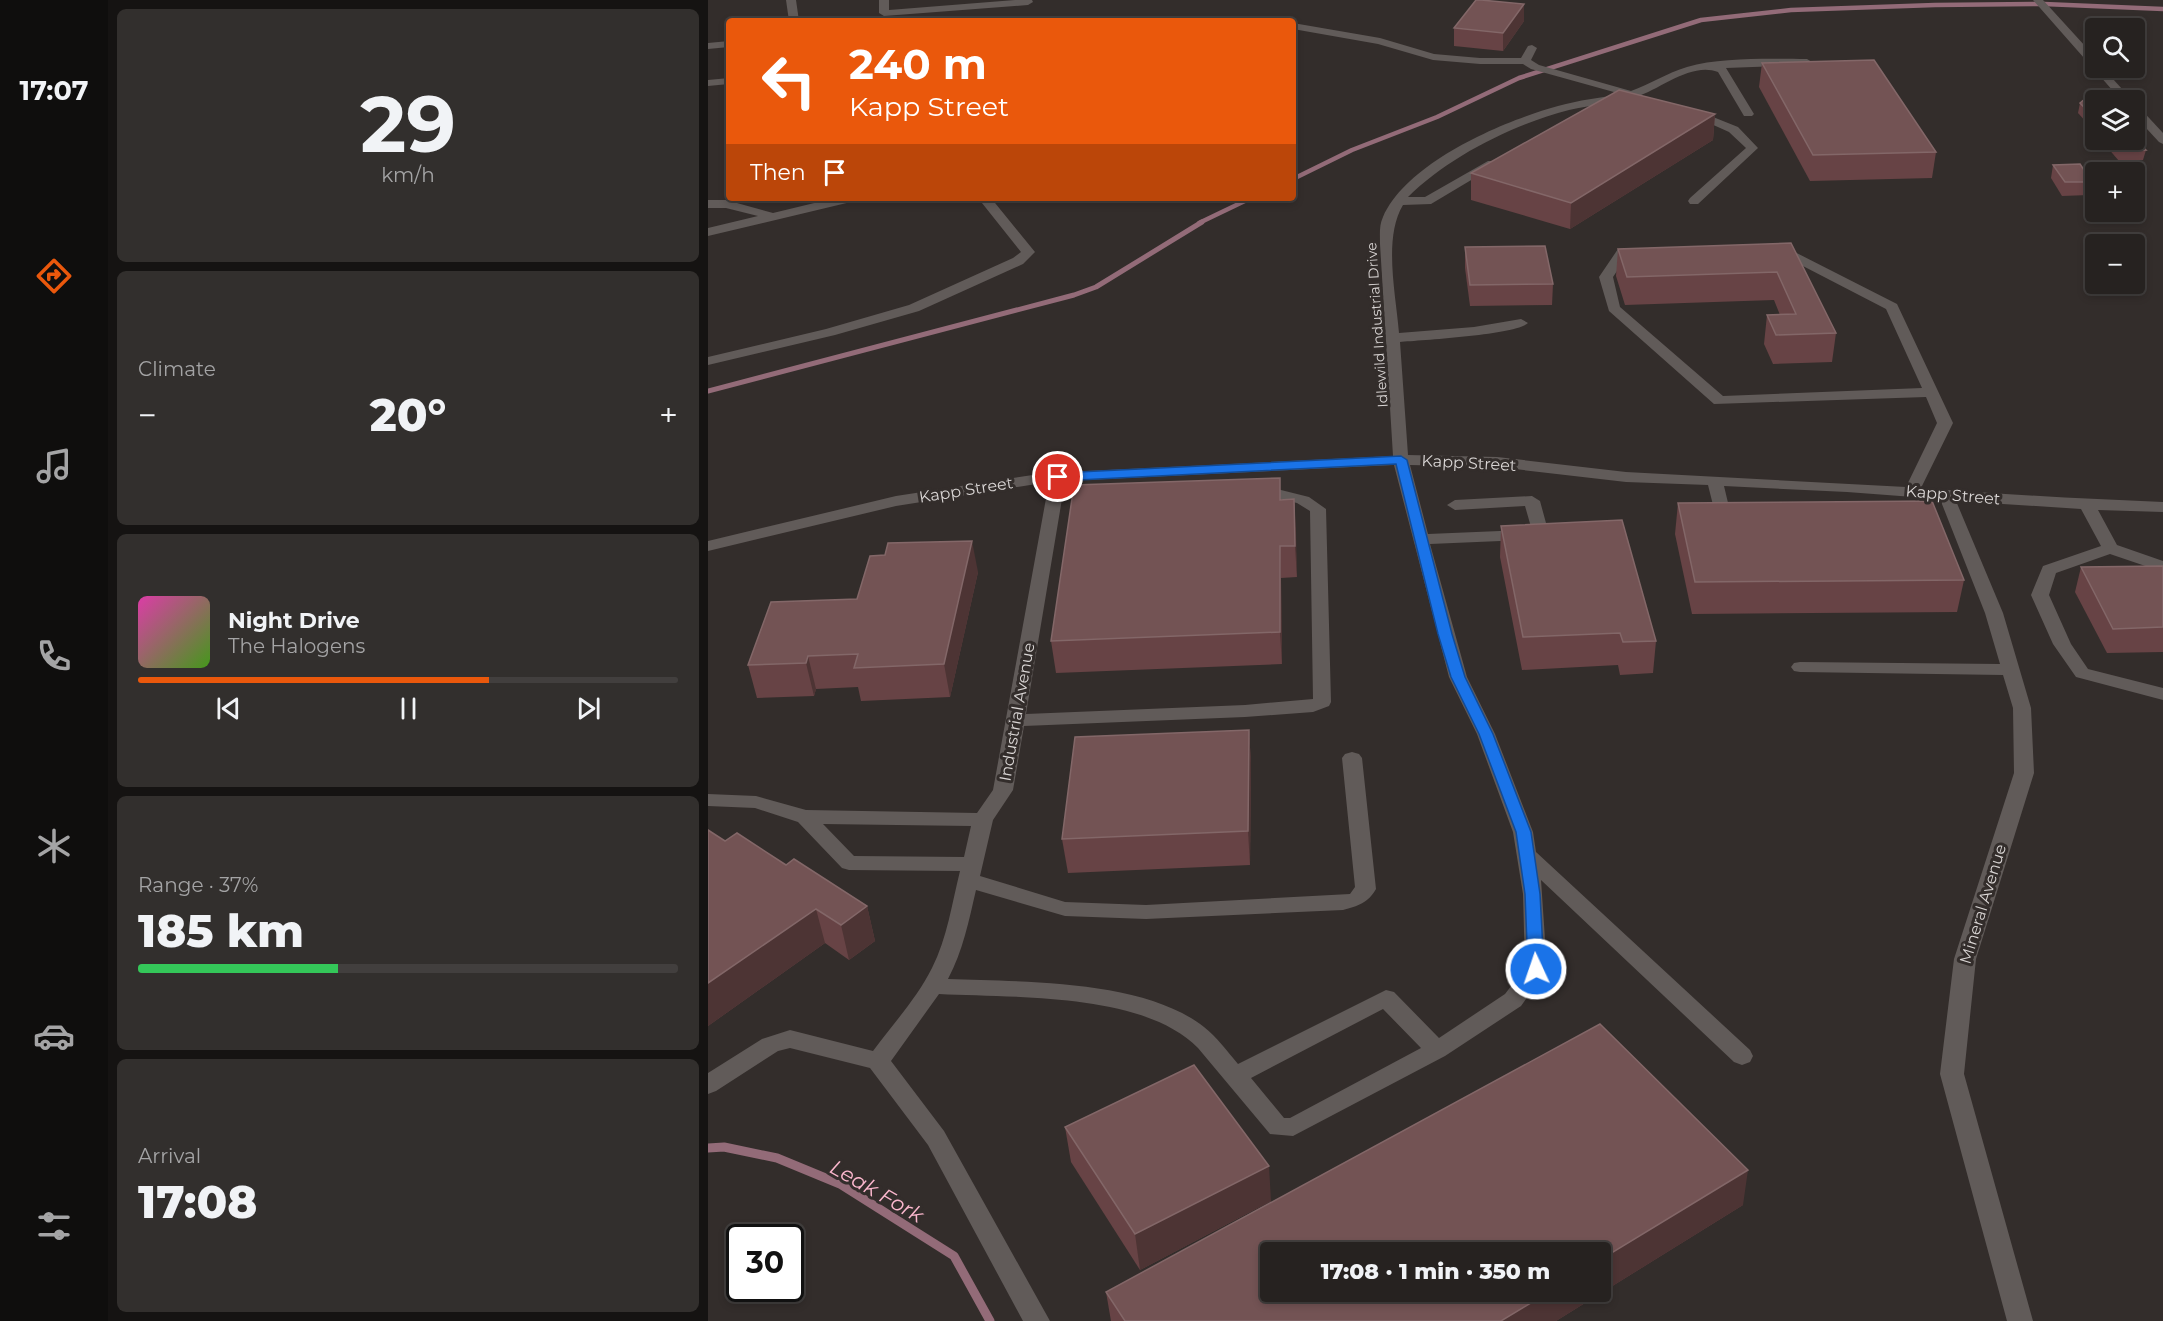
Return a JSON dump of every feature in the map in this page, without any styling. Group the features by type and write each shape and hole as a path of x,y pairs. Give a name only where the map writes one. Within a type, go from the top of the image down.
{"street":[{"path":"791,0 794,18"},
{"path":"884,0 884,13 1028,2 1027,0"},
{"path":"2038,0 2085,53"},
{"path":"1296,27 1380,41 1433,57 1480,61 1525,61 1535,67 1655,100"},
{"path":"708,46 726,44"},
{"path":"1525,61 1532,48"},
{"path":"1633,94 1666,77 1703,67 1741,63 1818,62"},
{"path":"1716,66 1722,70 1748,114"},
{"path":"2108,78 2118,90"},
{"path":"708,84 726,81"},
{"name":"Idlewild Industrial Drive","path":"1437,1050 1513,1000 1536,969 1533,894 1523,832 1503,775 1458,677 1401,460 1386,228 1399,201 1424,176 1466,149 1526,122 1569,107 1633,94"},
{"path":"1677,106 1736,130 1745,137 1752,148 1694,201"},
{"path":"1568,121 1578,115 1569,107"},
{"path":"2145,120 2163,140"},
{"path":"1399,201 1427,201 1507,155"},
{"path":"708,232 839,201"},
{"path":"708,361 830,332 914,308 1018,261 1028,252 986,201"},
{"path":"708,204 726,204 773,217"},
{"path":"1766,248 1778,248 1892,307 1945,423 1911,492"},
{"path":"1647,251 1623,252 1606,277 1614,308 1719,401 1930,392"},
{"path":"1393,338 1474,331 1521,323"},
{"name":"Kapp Street","path":"708,546 896,501 1058,477 1401,460 1497,462 1626,477 1847,487 2047,503 2163,507"},
{"path":"1015,720 1245,711 1313,706 1322,702 1318,509 1303,500 1244,487 1252,479 1256,466"},
{"path":"1117,473 1124,484 1134,490"},
{"name":"Industrial Avenue","path":"878,1061 933,986 944,966 956,930 983,820 1003,790 1058,477"},
{"path":"1715,482 1722,509 1727,512 1760,512"},
{"path":"1847,487 1853,508"},
{"name":"Mineral Avenue","path":"1945,494 1994,614 2022,708 2024,772 1965,959 1952,1074 2020,1321"},
{"path":"1421,539 1547,534 1532,501 1455,505"},
{"path":"2087,505 2110,548"},
{"path":"2163,567 2110,548 2049,570 2040,595 2062,644 2082,673 2163,694"},
{"path":"1800,667 2010,670"},
{"path":"805,817 849,862 970,872 1052,906 1077,910 1146,912 1343,903 1356,899 1366,889 1352,758"},
{"path":"708,800 756,802 805,817 983,820"},
{"path":"1527,855 1742,1056"},
{"path":"933,986 1088,996 1115,1000 1172,1018 1195,1032 1278,1127 1293,1127 1437,1050 1386,998 1235,1076"},
{"path":"708,1085 770,1045 790,1039 878,1061 936,1138 1037,1321"}],"building":[{"path":"1476,0 1524,4 1503,33 1454,28"},
{"path":"1874,60 1936,152 1813,155 1762,63"},
{"path":"1619,90 1715,114 1571,203 1471,173"},
{"path":"2085,99 2085,108 2080,103"},
{"path":"2080,164 2085,172 2085,182 2065,182 2053,165"},
{"path":"1791,243 1836,333 1776,335 1767,315 1796,314 1777,272 1627,277 1618,249"},
{"path":"1545,246 1553,284 1470,285 1465,247"},
{"path":"1280,478 1280,500 1294,499 1295,546 1280,546 1280,632 1051,641 1074,485"},
{"path":"1932,501 1964,580 1695,582 1678,503"},
{"path":"1622,520 1656,641 1623,642 1620,633 1523,637 1501,526"},
{"path":"972,541 944,664 854,668 858,654 808,656 806,663 748,665 771,602 857,599 870,556 885,555 888,543"},
{"path":"2163,566 2163,627 2113,629 2081,567"},
{"path":"1249,730 1248,831 1062,839 1075,737"},
{"path":"708,830 725,841 737,833 786,865 794,859 867,906 841,925 816,909 708,983"},
{"path":"1600,1024 1748,1170 1611,1253 1611,1242 1260,1242 1260,1302 1532,1302 1501,1321 1125,1321 1106,1292"},
{"path":"1194,1065 1269,1166 1135,1234 1065,1127"}],"waterway":[{"path":"1296,178 1352,150 1437,117 1519,78 1701,20 1791,10 1935,5 2044,4 2163,9"},
{"path":"1199,223 1245,201"},
{"path":"708,391 1074,295 1096,287 1202,222"},
{"name":"Leak Fork","path":"708,1148 724,1147 777,1158 840,1184 954,1256 990,1321"}],"route":[{"path":"1058,477 1401,460 1458,677 1486,734 1523,832 1533,894 1536,969"}]}
